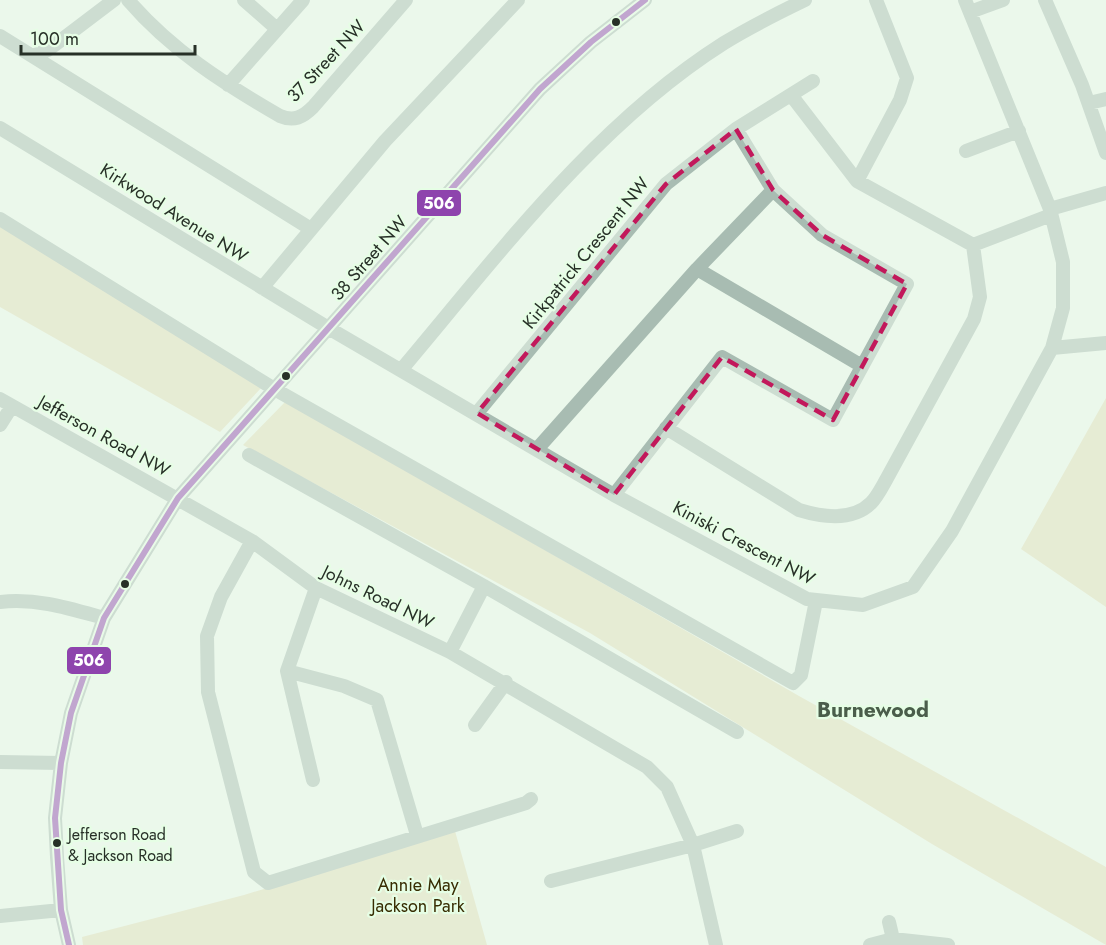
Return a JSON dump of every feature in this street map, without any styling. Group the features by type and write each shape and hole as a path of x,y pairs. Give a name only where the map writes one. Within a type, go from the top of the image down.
{"street":[{"path":"32,56 48,50 114,0"},
{"path":"128,0 184,56 228,86 303,0"},
{"path":"244,0 278,29"},
{"name":"37 Street NW","path":"228,86 280,116 296,119 313,107 406,0"},
{"path":"262,288 385,141 518,0"},
{"name":"38 Street NW","path":"69,945 62,910 56,818 61,763 71,713 104,618 178,498 330,329 540,89 591,42 645,0"},
{"path":"401,370 570,171 631,114 724,42 805,0"},
{"path":"857,180 900,100 907,78 876,0"},
{"name":"Kiniski Crescent NW","path":"330,329 538,448 614,495 807,599 863,605 914,587 952,531 1052,348 1063,308 1063,262 1050,212 1019,130 967,6 1003,0"},
{"path":"1045,0 1089,103 1106,153"},
{"path":"0,36 311,229"},
{"name":"Kirkpatrick Crescent NW","path":"477,413 666,184 736,129 813,81"},
{"path":"791,95 857,180 973,245"},
{"path":"1089,103 1106,99"},
{"name":"Kirkwood Avenue NW","path":"0,128 330,329"},
{"path":"614,495 722,357 832,420 908,284 822,235 773,190 736,129"},
{"path":"966,151 1019,130"},
{"path":"538,448 697,268 773,190"},
{"path":"973,245 1050,212 1106,193"},
{"path":"0,219 276,390 793,683 801,675 816,601"},
{"path":"666,428 799,510 822,517 849,515 871,504 974,320 980,297 973,245"},
{"path":"697,268 862,366"},
{"path":"1052,348 1106,343"},
{"name":"Jefferson Road NW","path":"0,425 6,403 178,498"},
{"path":"249,455 484,586 737,732"},
{"name":"Johns Road NW","path":"178,498 252,540 316,588 450,652 506,682 647,767 667,787 693,845 716,945"},
{"path":"252,540 221,597 207,636 207,692 254,872 268,883 526,803 531,799"},
{"path":"450,652 484,586"},
{"path":"313,780 287,671 316,588"},
{"path":"0,602 23,599 51,603 104,618"},
{"path":"287,671 344,686 377,700 417,835"},
{"path":"476,725 506,682"},
{"path":"0,762 61,763"},
{"path":"551,881 693,845 736,831"},
{"path":"0,916 62,910"},
{"path":"889,922 893,939"},
{"path":"870,945 893,939 948,945"}],"highlighted area":[{"path":"736,129 773,190 822,235 907,284 833,420 722,357 614,495 477,413 666,184"}],"green space":[{"path":"0,226 262,387 220,432 0,307"},
{"path":"1106,398 1106,607 1021,549"},
{"path":"286,401 799,696 1106,867 1106,945 932,844 590,633 243,445"},
{"name":"Annie May Jackson Park","path":"455,831 487,945 83,945 82,937 244,895"}],"transit line":[{"name":"506","path":"69,945 61,910 55,818 61,763 71,713 104,618 178,498 540,89 591,42 645,0"}],"place":[{"name":"Jefferson Road & Jackson Road","path":"57,843"}],"district":[{"name":"Burnewood","path":"873,710"}]}
